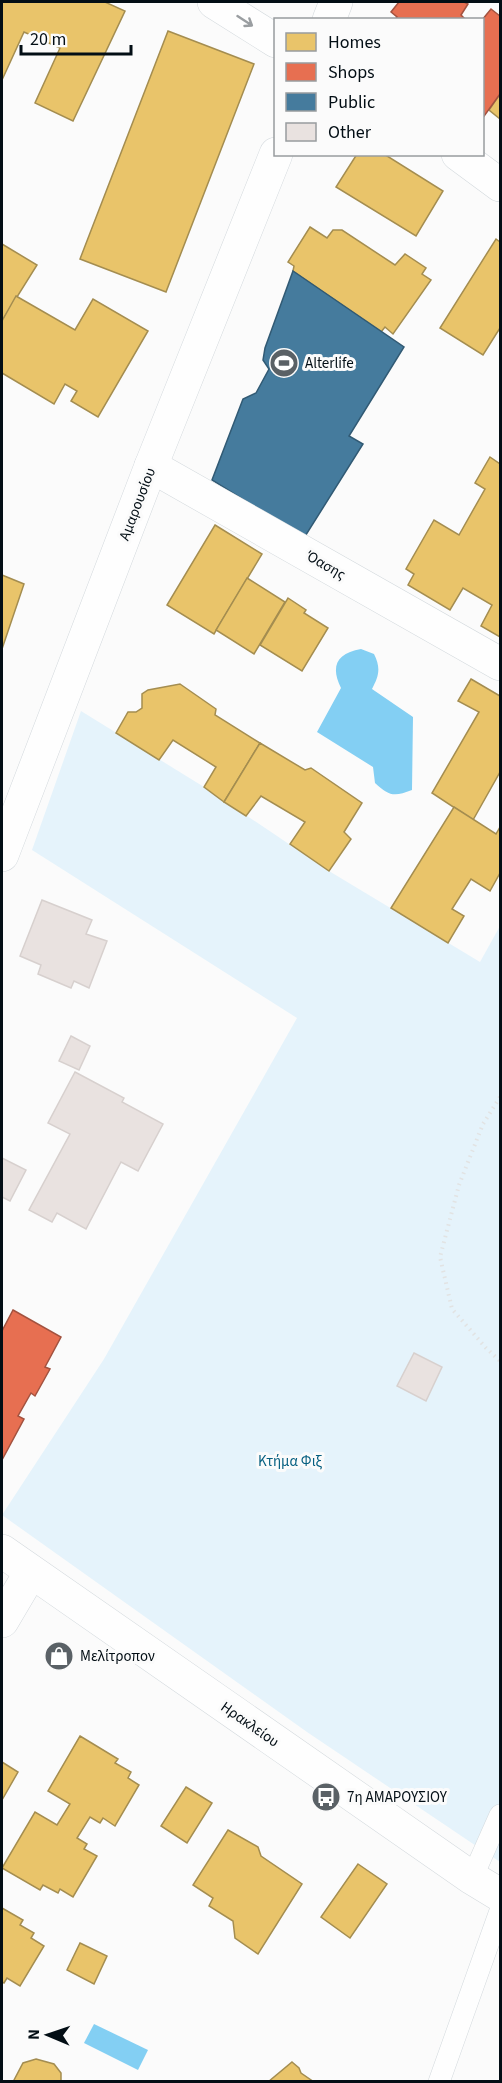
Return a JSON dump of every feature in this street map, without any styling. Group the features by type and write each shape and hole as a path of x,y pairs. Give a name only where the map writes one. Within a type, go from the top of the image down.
{"main road":[{"path":"214,2 274,40"},
{"path":"330,18 336,2"},
{"name":"Αμαρουσίου","path":"2,850 275,156"},
{"path":"461,156 501,186"},
{"name":"Όασης","path":"152,466 501,664"},
{"name":"Ηρακλείου","path":"2,1551 472,1878 501,1894"},
{"path":"2,1621 31,1572"}],"lane":[{"path":"472,1878 501,1815"},
{"path":"439,2082 501,1911"}],"path":[{"path":"501,1097 483,1124 459,1185 440,1257 452,1309 486,1348 501,1361"}],"green space":[{"name":"Κτήμα Φιξ","path":"81,711 204,787 329,871 480,962 500,926 500,1862 307,1732 2,1515 104,1359 297,1018 32,850"}],"water":[{"path":"361,649 374,654 378,664 378,676 372,689 413,717 412,790 396,794 384,791 375,783 373,767 317,732 341,688 336,673 338,662 346,654"},
{"path":"94,2024 148,2050 138,2070 84,2043"}],"building: Homes":[{"path":"2,2 105,2 125,11 73,121 35,103 60,48 24,32 2,80"},
{"path":"168,31 254,64 166,292 80,259"},
{"path":"500,94 500,119 489,110"},
{"path":"356,156 387,156 443,191 416,236 336,187"},
{"path":"310,227 327,238 333,230 342,230 395,265 405,254 426,268 422,274 431,280 393,334 385,327 381,332 293,271 294,266 288,262"},
{"path":"496,239 500,242 500,328 483,355 440,328"},
{"path":"2,244 37,265 2,321"},
{"path":"16,296 75,330 93,299 148,331 98,417 71,401 77,391 65,384 54,404 2,373 2,321"},
{"path":"490,457 500,464 500,637 481,626 492,605 463,588 450,610 408,585 414,574 406,569 434,520 459,535 485,489 475,483"},
{"path":"215,525 262,554 214,634 167,605"},
{"path":"2,575 24,584 2,649"},
{"path":"247,578 285,602 254,654 216,630"},
{"path":"288,598 306,610 304,613 328,628 302,671 260,645"},
{"path":"471,679 500,696 500,772 473,820 432,793 479,712 458,701"},
{"path":"180,684 216,709 215,715 260,743 224,802 204,787 216,767 173,740 159,760 116,733 128,712 136,712 142,708 142,694 148,690"},
{"path":"260,743 305,770 311,768 362,803 344,832 351,839 329,871 290,844 305,822 261,796 246,816 224,802"},
{"path":"454,807 496,834 500,827 500,873 490,891 471,879 452,909 464,916 448,943 391,908"},
{"path":"80,1736 118,1759 115,1763 131,1772 128,1778 139,1785 115,1826 103,1818 100,1823 90,1817 77,1838 87,1844 84,1849 97,1856 73,1897 60,1889 58,1893 43,1885 40,1890 2,1868 35,1812 57,1825 70,1804 48,1791"},
{"path":"2,1762 18,1772 2,1800"},
{"path":"186,1787 212,1803 187,1843 161,1826"},
{"path":"228,1830 258,1847 261,1856 302,1884 258,1954 235,1938 233,1921 209,1906 213,1898 193,1885"},
{"path":"358,1864 387,1884 350,1938 321,1917"},
{"path":"2,1908 23,1920 20,1925 34,1933 31,1938 44,1946 20,1986 7,1978 4,1983 2,1982"},
{"path":"80,1943 107,1956 94,1984 67,1970"},
{"path":"36,2059 54,2064 61,2073 61,2082 13,2082 23,2063"},
{"path":"292,2062 301,2073 314,2082 268,2082"}],"building: Shops":[{"path":"399,2 464,2 468,4 461,15 464,18 396,18 391,12"},
{"path":"491,9 500,16 500,94 484,116 484,18"},
{"path":"13,1310 61,1337 45,1367 50,1369 35,1396 31,1393 18,1416 24,1419 2,1460 2,1331"}],"building: Public":[{"path":"293,271 404,347 349,436 363,444 304,538 212,480 243,399 256,393 269,369 263,360 265,348"}],"building: Other":[{"path":"42,900 92,920 86,934 107,941 89,988 74,981 71,988 38,974 41,965 20,956"},
{"path":"71,1036 90,1046 79,1070 59,1061"},
{"path":"75,1072 124,1098 122,1102 163,1124 138,1171 121,1162 86,1229 57,1213 52,1222 29,1210 70,1134 48,1123"},
{"path":"2,1158 26,1170 10,1201 2,1197"},
{"path":"414,1353 442,1367 426,1401 397,1386"}],"place":[{"name":"Alterlife","path":"284,363"},
{"name":"Μελίτροπον","path":"59,1656"},
{"name":"7η ΑΜΑΡΟΥΣΙΟΥ","path":"326,1797"}]}
